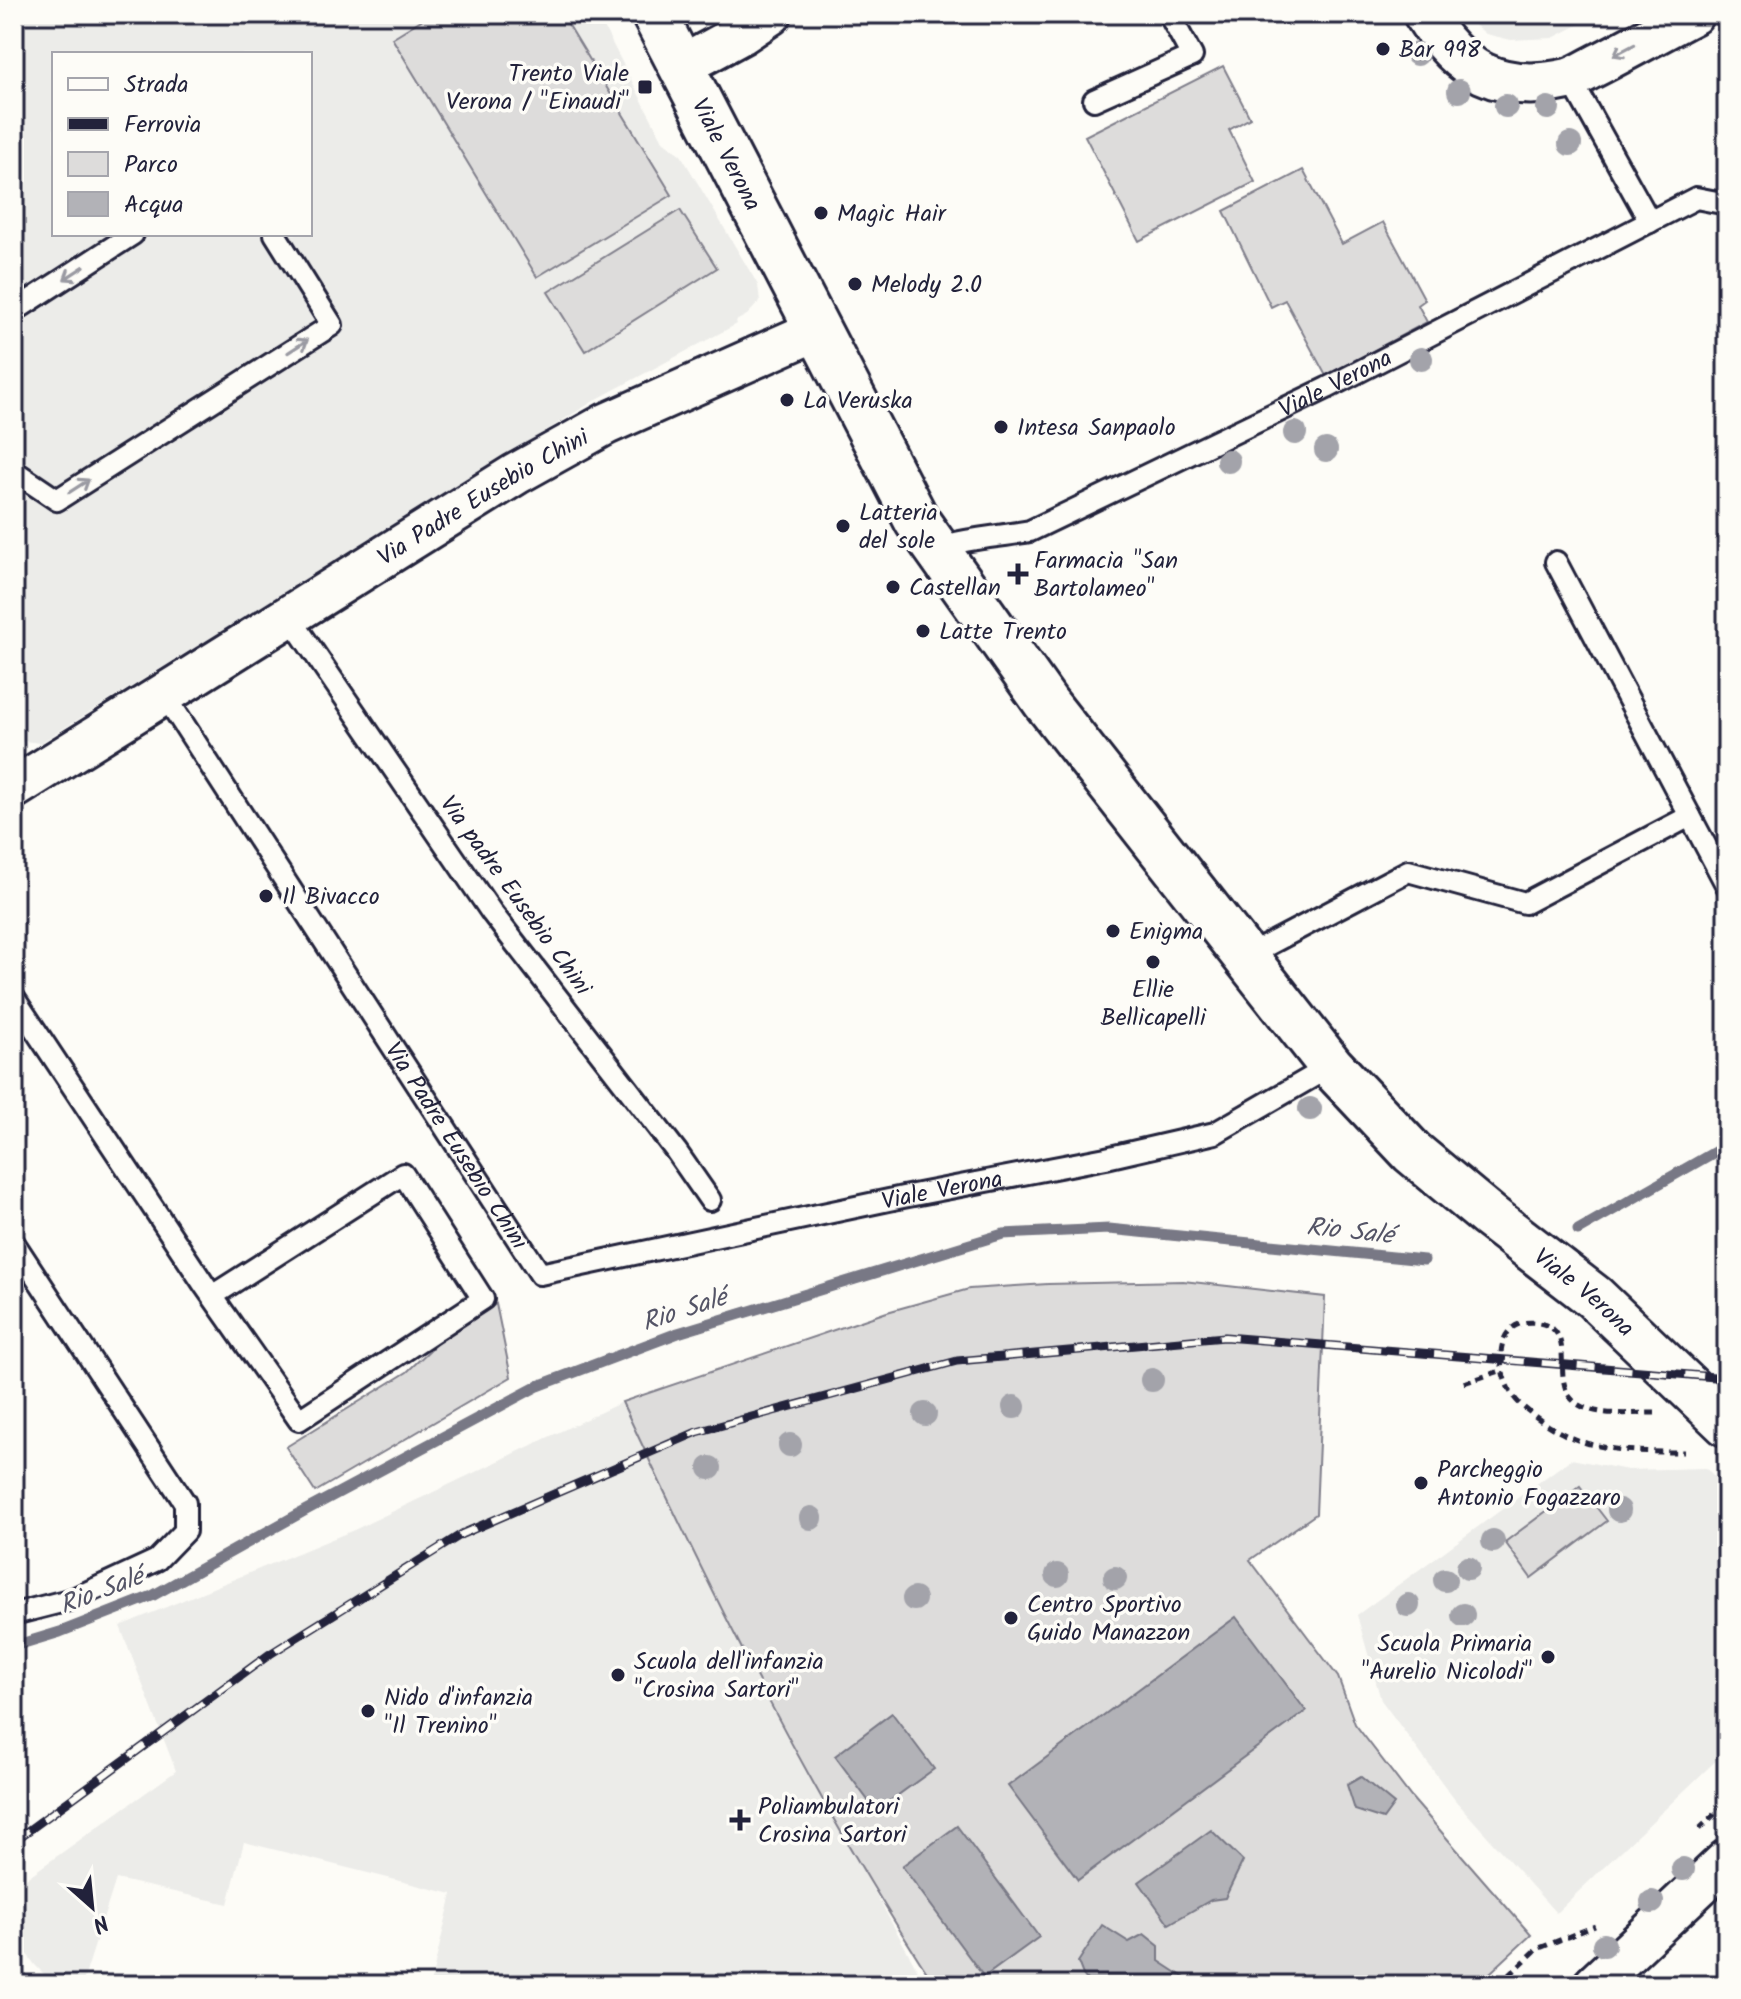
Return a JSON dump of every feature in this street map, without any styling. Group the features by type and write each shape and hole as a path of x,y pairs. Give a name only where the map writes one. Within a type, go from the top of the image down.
{"main road":[{"name":"Viale Verona","path":"654,14 917,521 1046,703 1331,1066 1412,1152 1594,1297 1727,1424"}],"street":[{"path":"682,66 771,14"},
{"path":"1424,14 1439,39 1466,65 1498,81 1531,83 1570,78 1693,14"},
{"name":"Via Padre Eusebio Chini","path":"14,788 516,474 606,424 817,330"},
{"path":"1594,1985 1727,1860"}],"lane":[{"path":"1094,100 1192,56 1169,14"},
{"path":"1570,78 1650,222"},
{"name":"Viale Verona","path":"935,549 960,540 996,538 1030,531 1327,388 1696,198 1727,204"},
{"path":"14,311 130,236"},
{"path":"14,471 57,500 332,325 276,236"},
{"path":"1556,562 1727,886"},
{"name":"Via padre Eusebio Chini","path":"289,616 492,913 614,1069 710,1200"},
{"name":"Via Padre Eusebio Chini","path":"164,694 540,1274"},
{"path":"1245,957 1408,871 1525,903 1690,816"},
{"path":"14,998 212,1296 299,1420 483,1299 403,1174 212,1296"},
{"name":"Viale Verona","path":"540,1274 1215,1133 1331,1066"},
{"path":"14,1243 185,1503 185,1531 157,1560 73,1599 14,1614"}],"path":[{"path":"1668,1409 1656,1413 1587,1409 1573,1401 1564,1388 1561,1372 1563,1349 1560,1337 1553,1329 1539,1323 1525,1323 1513,1328 1505,1337 1500,1371 1516,1400 1534,1415 1585,1445 1626,1452 1684,1452"},
{"path":"1464,1383 1500,1371"},
{"path":"1499,1985 1537,1949 1591,1930"}],"shaded area":[{"path":"14,14 597,14 663,141 681,155 758,285 760,301 747,315 736,321 737,324 597,399 40,743 24,741 14,747"},
{"path":"1467,14 1599,14 1553,38 1511,40 1486,34 1470,21"},
{"path":"622,1402 681,1528 794,1746 921,1976 914,1985 430,1985 452,1894 244,1842 228,1904 116,1879 82,1985 55,1985 35,1965 14,1937 14,1920 19,1916 14,1910 14,1887 176,1771 120,1626 354,1530"},
{"name":"Scuola Primaria \"Aurelio Nicolodi\"","path":"1571,1459 1628,1470 1706,1468 1727,1489 1727,1750 1556,1913 1455,1800 1381,1700 1357,1615"}],"green space":[{"path":"431,14 562,14 672,195 537,277 392,38"},
{"path":"1223,66 1250,118 1229,130 1255,182 1139,241 1085,136"},
{"path":"1303,170 1342,244 1383,222 1425,300 1418,305 1427,322 1326,376 1285,300 1271,307 1224,211"},
{"path":"680,210 717,268 585,351 548,292"},
{"name":"Centro Sportivo Guido Manazzon","path":"1183,1281 1325,1297 1316,1514 1250,1560 1338,1677 1355,1724 1411,1797 1531,1935 1477,1985 935,1985 807,1772 693,1551 622,1402 887,1312 969,1289"},
{"path":"496,1304 511,1377 315,1492 286,1447 407,1372 437,1343"},
{"path":"1580,1486 1607,1521 1531,1578 1505,1542"}],"water":[{"path":"1236,1617 1306,1711 1078,1880 1008,1786"},
{"path":"892,1713 934,1769 876,1811 835,1756"},
{"path":"1361,1777 1394,1804 1383,1819 1355,1810 1347,1785"},
{"path":"957,1826 1039,1937 984,1977 902,1866"},
{"path":"1211,1830 1243,1861 1225,1898 1211,1900 1169,1924 1139,1882"},
{"path":"1102,1925 1129,1942 1144,1934 1159,1946 1159,1961 1185,1978 1180,1985 1091,1985 1078,1962"}],"waterway":[{"name":"Rio Salé","path":"1578,1230 1727,1145"},
{"name":"Rio Salé","path":"14,1646 60,1632 152,1596 538,1386 678,1333 1003,1234 1109,1229 1424,1260"}],"railway":[{"path":"14,1841 270,1654 462,1534 697,1432 957,1361 1225,1337 1727,1378"}],"place":[{"name":"Bar 998","path":"1383,49"},
{"name":"Trento Viale Verona / \"Einaudi\"","path":"645,87"},
{"name":"Magic Hair","path":"821,213"},
{"name":"Melody 2.0","path":"855,284"},
{"name":"La Veruska","path":"787,400"},
{"name":"Intesa Sanpaolo","path":"1001,427"},
{"name":"Latteria del sole","path":"843,526"},
{"name":"Farmacia \"San Bartolameo\"","path":"1018,574"},
{"name":"Castellan","path":"893,587"},
{"name":"Latte Trento","path":"923,631"},
{"name":"Il Bivacco","path":"266,896"},
{"name":"Enigma","path":"1113,931"},
{"name":"Ellie Bellicapelli","path":"1153,962"},
{"name":"Parcheggio Antonio Fogazzaro","path":"1421,1483"},
{"name":"Centro Sportivo Guido Manazzon","path":"1011,1618"},
{"name":"Scuola Primaria \"Aurelio Nicolodi\"","path":"1548,1657"},
{"name":"Scuola dell'infanzia \"Crosina Sartori\"","path":"618,1675"},
{"name":"Nido d'infanzia \"Il Trenino\"","path":"368,1711"},
{"name":"Poliambulatori Crosina Sartori","path":"740,1820"}]}
